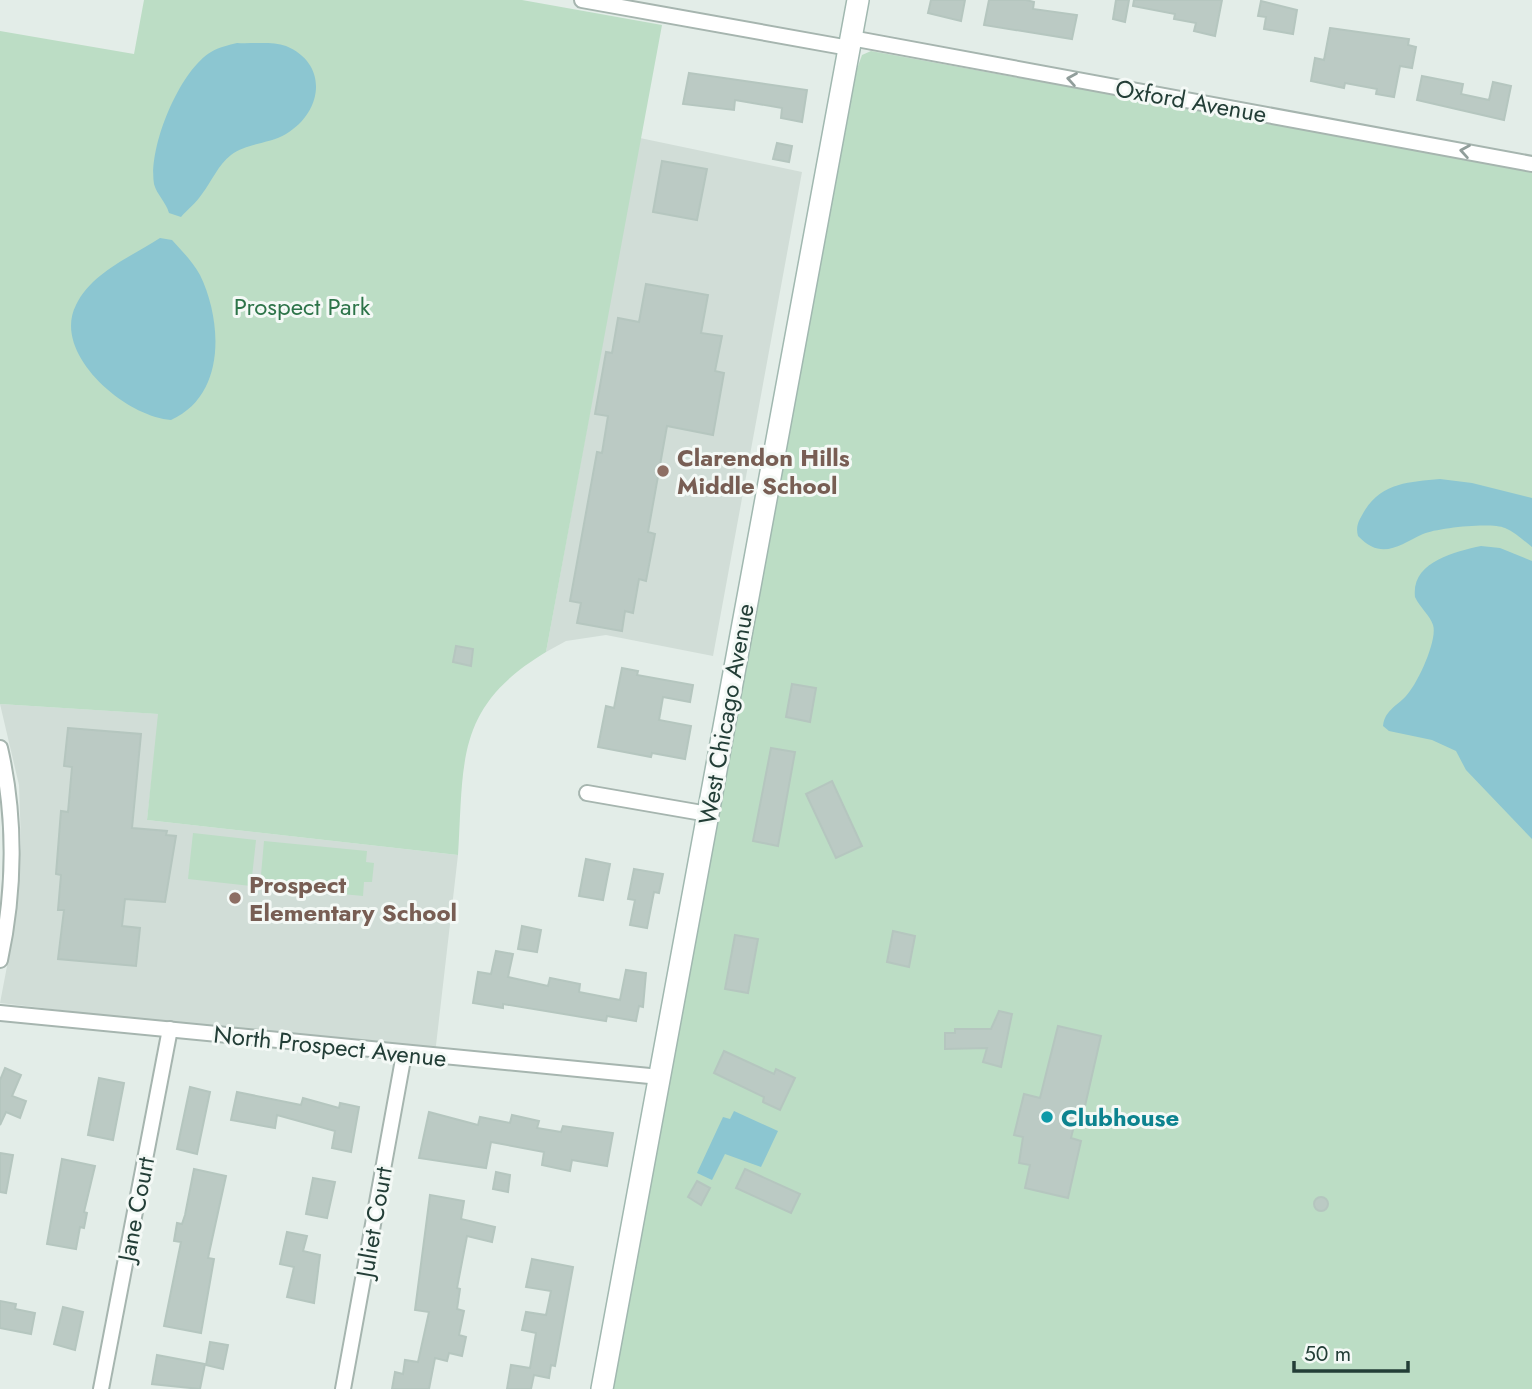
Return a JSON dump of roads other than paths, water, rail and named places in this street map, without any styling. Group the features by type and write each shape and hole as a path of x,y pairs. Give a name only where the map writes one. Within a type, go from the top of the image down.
{"main road":[{"name":"West Chicago Avenue","path":"602,1389 858,0"}],"street":[{"name":"Oxford Avenue","path":"582,0 850,43 1532,164"},
{"path":"0,748 11,814 10,893 0,960"},
{"path":"587,793 708,814"},
{"name":"North Prospect Avenue","path":"0,1013 660,1077"},
{"name":"Jane Court","path":"101,1389 170,1029"},
{"name":"Juliet Court","path":"343,1389 404,1054"}],"water":[{"path":"237,43 280,44 300,54 315,76 314,101 308,114 286,134 244,148 226,159 200,197 181,217 169,213 155,188 153,169 168,112 177,93 199,62 214,50"},
{"path":"160,238 172,240 200,275 213,313 215,334 211,375 202,393 189,408 171,420 134,408 97,380 83,362 74,343 71,324 76,305 92,283 113,266"},
{"path":"1440,479 1472,483 1532,498 1532,547 1516,534 1498,526 1464,526 1430,532 1398,546 1383,549 1367,544 1358,536 1360,519 1380,494 1398,485"},
{"path":"1481,546 1500,548 1532,561 1532,839 1466,770 1456,751 1432,740 1389,731 1383,726 1389,712 1416,682 1432,641 1432,621 1415,597 1420,575 1436,561"},
{"path":"734,1111 778,1131 761,1167 725,1154 712,1180 697,1173 723,1117 730,1119"}],"place":[{"name":"Clarendon Hills Middle School","path":"663,471"},
{"name":"Prospect Elementary School","path":"235,898"},
{"name":"Clubhouse","path":"1047,1117"}],"park label":[{"name":"Prospect Park","path":"302,306"}]}
